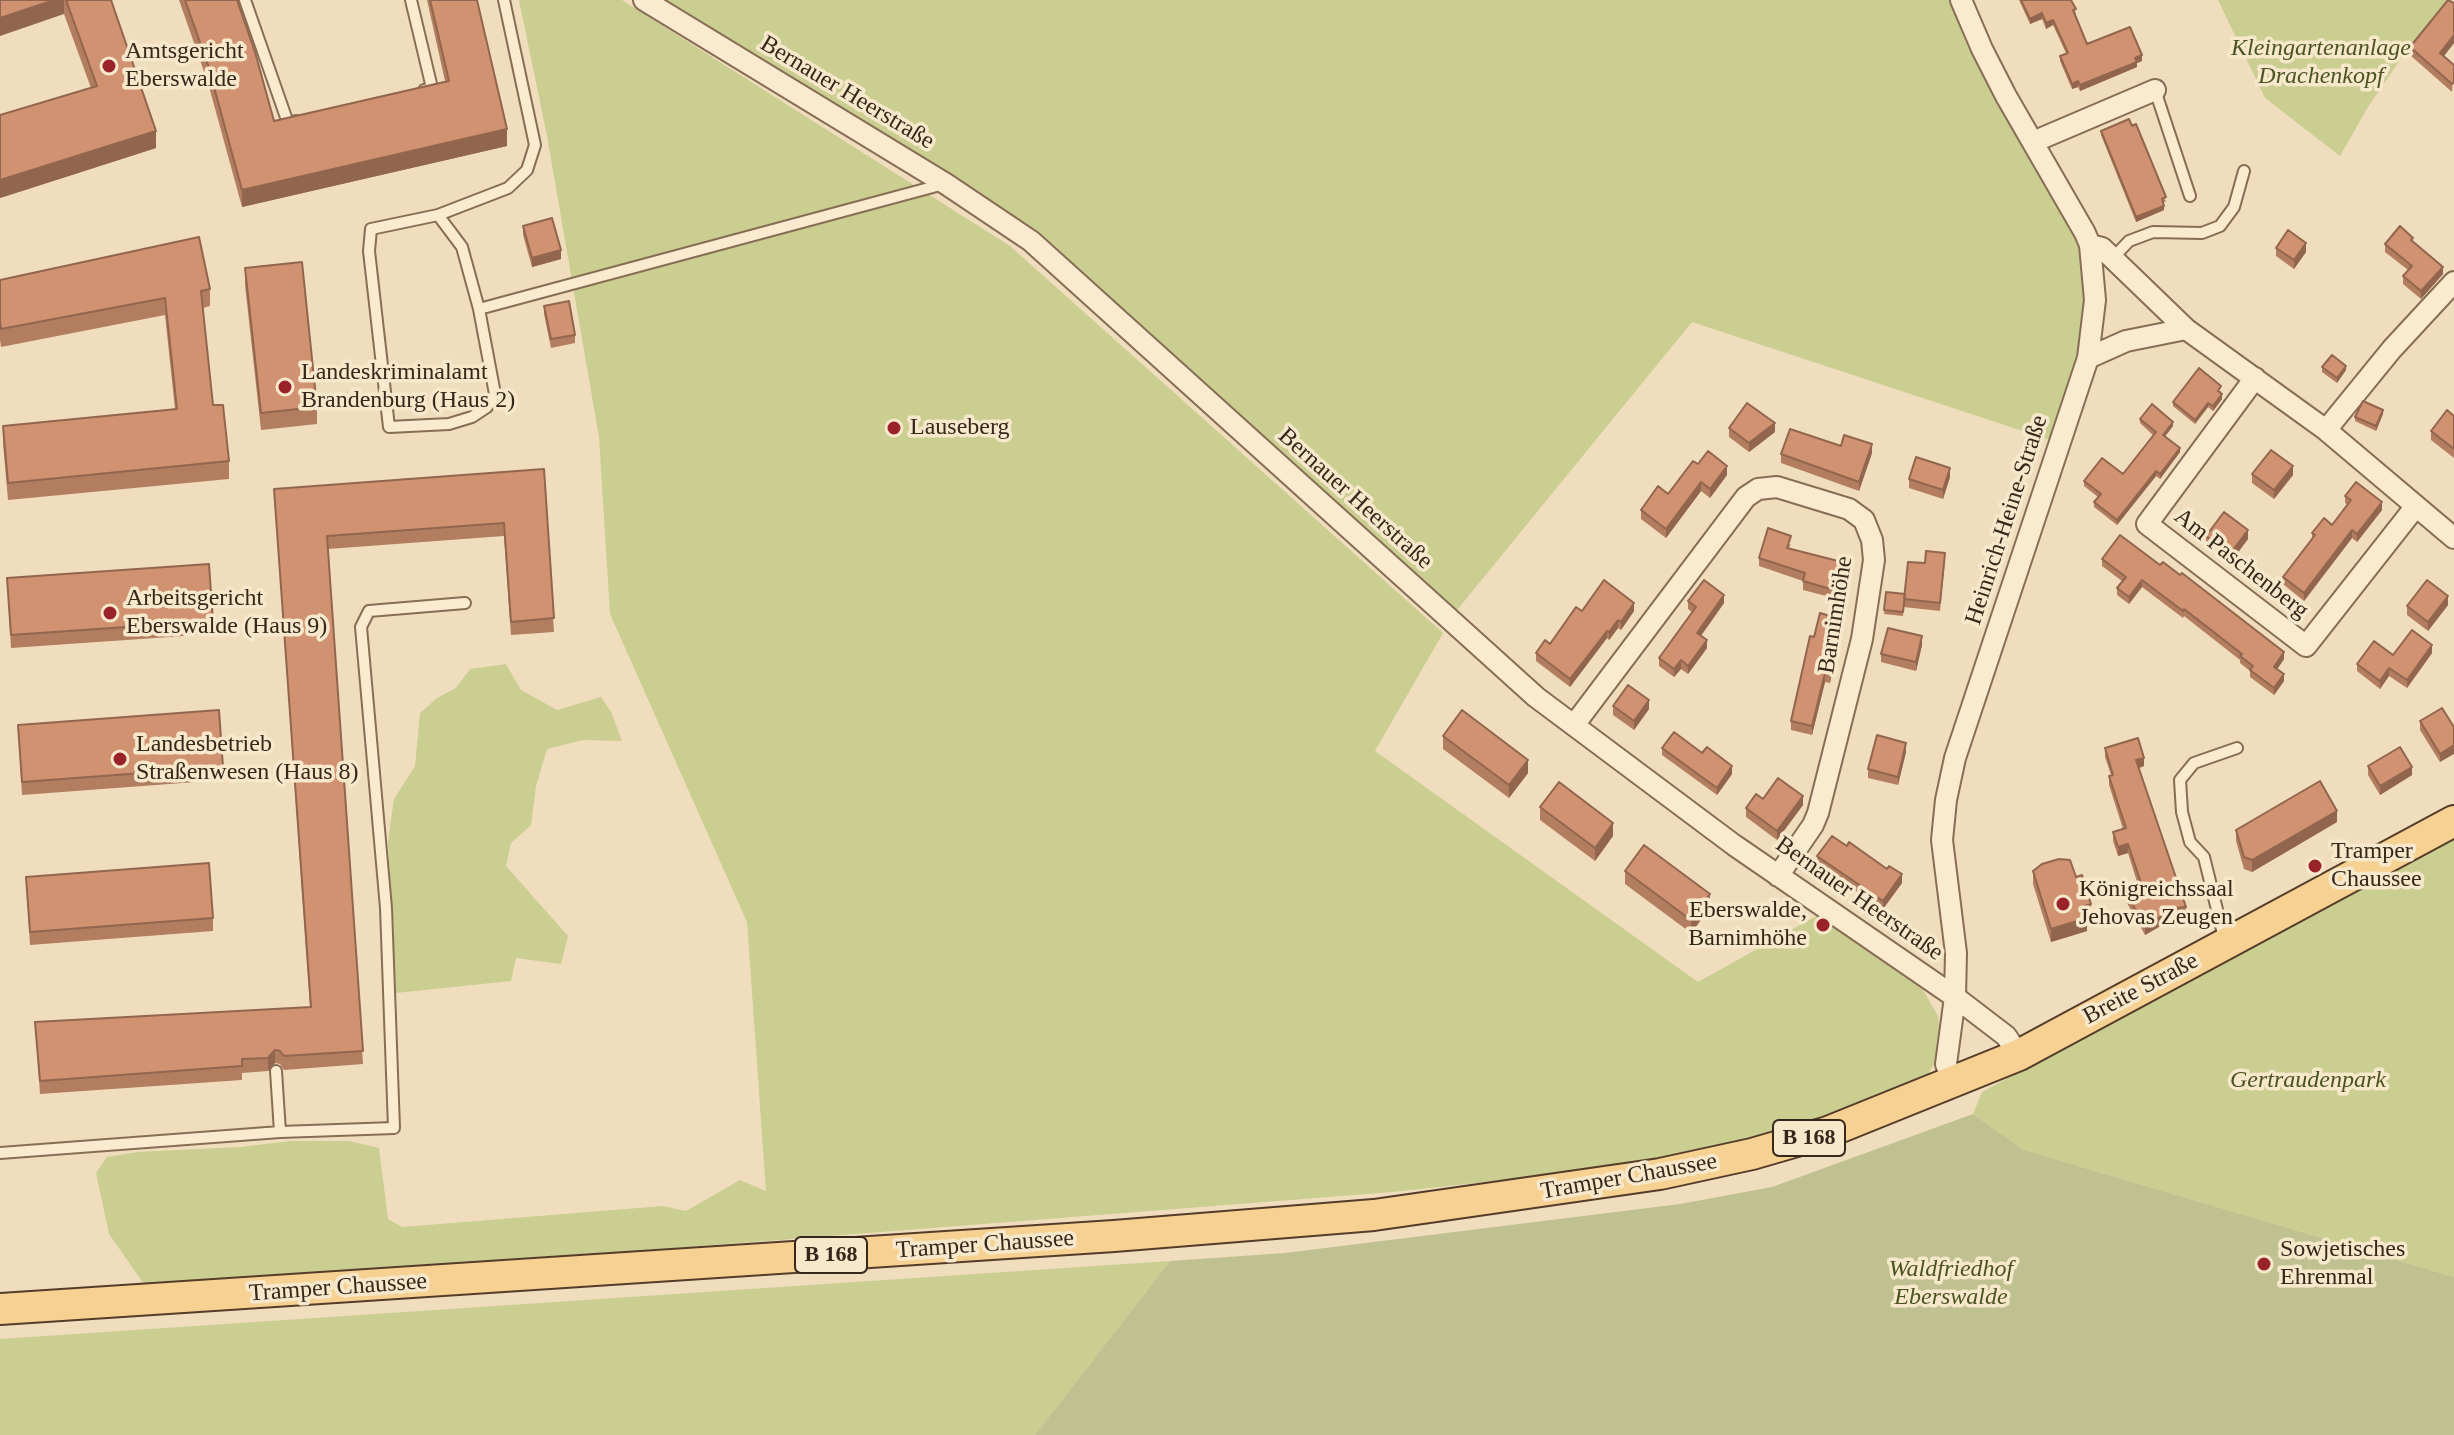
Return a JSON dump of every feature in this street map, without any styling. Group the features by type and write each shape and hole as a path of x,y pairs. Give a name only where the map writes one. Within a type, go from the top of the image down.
{"main road":[{"name":"Breite Straße","path":"1953,1083 2019,1055 2454,821"},
{"name":"Tramper Chaussee","path":"0,1309 1082,1238 1374,1215 1660,1174 1752,1154 1828,1132 1953,1083"}],"street":[{"name":"Bernauer Heerstraße","path":"644,0 946,184 1031,241 1536,697 1778,876 1955,997 2006,1036 2019,1055"},
{"name":"Heinrich-Heine-Straße","path":"1953,1083 1946,1064 1955,997 1956,953 1942,840 1946,800 1955,758 2088,358 2095,300 2090,245 1982,49 1961,0"},
{"path":"2033,142 2155,90"},
{"path":"2090,245 2102,248 2186,329 2326,430 2454,538"},
{"path":"2326,430 2392,349 2454,282"},
{"path":"2088,358 2126,341 2186,329"},
{"name":"Am Paschenberg","path":"2255,378 2147,524 2306,646 2416,506"},
{"name":"Barnimhöhe","path":"1574,725 1746,497 1758,489 1777,487 1849,509 1864,520 1872,540 1874,560 1862,639 1818,813 1778,876"}],"lane":[{"path":"245,0 288,123 302,119"},
{"path":"411,0 432,88 417,91"},
{"path":"438,215 462,247 479,309 495,394 492,401 472,417 449,424 389,427 369,251 371,229 438,215 508,188 527,170 535,145 504,0"},
{"path":"2155,90 2190,196"},
{"path":"2113,258 2129,241 2153,232 2202,233 2220,226 2234,207 2244,171"},
{"path":"479,309 946,184"},
{"path":"0,1153 280,1132 394,1128 386,908 361,627 369,611 465,603"},
{"path":"2226,944 2204,857 2190,842 2182,812 2180,780 2194,763 2237,748"},
{"path":"276,1071 280,1132"}],"green space":[{"path":"519,0 622,0 1010,246 1443,633 1375,751 1698,982 1818,915 1923,990 1938,1016 1940,1036 1934,1064 1923,1083 1867,1111 1667,1162 1393,1192 146,1287 109,1234 96,1173 107,1157 291,1141 349,1141 379,1148 388,1219 402,1227 663,1206 686,1211 740,1180 766,1191 747,922 610,614 599,437 547,136"},
{"path":"659,0 1950,0 1966,43 2082,245 2086,311 2078,364 2053,441 1692,322 1453,615 1037,230"},
{"name":"Kleingartenanlage Drachenkopf","path":"2218,0 2452,0 2406,51 2340,156 2265,98"},
{"path":"506,664 521,690 557,710 601,697 611,712 622,741 583,740 547,749 536,786 531,825 511,843 506,866 568,936 561,964 516,958 511,981 396,993 388,842 394,799 415,766 420,713 437,698 456,688 470,669"},
{"name":"Gertraudenpark","path":"2454,835 2454,1277 2024,1150 1973,1114 1982,1092"},
{"name":"Waldfriedhof Eberswalde","path":"1973,1114 2024,1150 2454,1277 2454,1435 1035,1435 1170,1261 1285,1253 1680,1204 1772,1187"},
{"path":"1170,1261 1035,1435 0,1435 0,1339"}],"building":[{"path":"0,0 54,0 0,18"},
{"path":"66,0 111,0 156,131 0,180 0,115 97,86"},
{"path":"185,0 237,0 274,121 449,81 430,0 477,0 507,129 242,190 208,65"},
{"path":"2021,0 2071,0 2087,44 2130,27 2142,55 2135,58 2137,62 2080,85 2078,81 2072,84 2060,56 2068,53 2053,20 2046,23 2042,13 2030,19"},
{"path":"2448,0 2454,3 2454,35 2440,53 2454,65 2452,84 2410,47"},
{"path":"2129,119 2132,126 2136,124 2166,197 2162,199 2164,206 2136,217 2101,131"},
{"path":"552,218 561,250 532,258 523,226"},
{"path":"2400,226 2413,238 2411,240 2443,267 2421,291 2403,276 2412,266 2385,244"},
{"path":"2288,230 2306,243 2294,260 2276,248"},
{"path":"199,237 210,289 201,291 213,405 223,405 229,461 8,483 3,426 177,409 165,298 1,329 0,280"},
{"name":"Landeskriminalamt Brandenburg (Haus 2)","path":"302,262 317,407 261,413 245,268"},
{"path":"569,301 575,335 551,339 544,306"},
{"path":"2332,355 2346,366 2337,378 2322,367"},
{"path":"2199,368 2221,386 2218,391 2222,394 2213,406 2208,403 2195,420 2173,402"},
{"path":"2363,401 2383,410 2376,426 2355,417"},
{"path":"1747,403 1775,423 1749,443 1729,428"},
{"path":"2152,404 2173,422 2163,435 2180,448 2160,474 2156,471 2117,520 2094,502 2101,494 2084,481 2102,458 2123,474 2156,432 2140,419"},
{"path":"2447,410 2454,416 2454,449 2431,431"},
{"path":"1790,429 1841,446 1844,435 1872,444 1859,482 1781,454"},
{"path":"2271,450 2293,466 2274,490 2252,474"},
{"path":"1708,451 1727,466 1710,489 1701,482 1666,529 1641,510 1658,486 1668,494 1693,461 1698,464"},
{"path":"1916,457 1950,468 1943,490 1909,479"},
{"path":"544,469 554,618 511,622 504,523 327,536 363,1051 284,1056 275,1050 268,1058 242,1059 242,1066 40,1081 35,1022 311,1007 274,489"},
{"path":"2356,482 2382,502 2357,534 2352,530 2304,593 2283,577 2324,518 2332,525 2351,500 2345,496"},
{"path":"2224,512 2248,530 2230,554 2206,536"},
{"path":"1768,528 1791,536 1787,548 1842,562 1834,590 1803,581 1805,573 1759,558"},
{"path":"2120,535 2160,565 2163,562 2180,575 2182,573 2284,652 2274,667 2284,674 2274,688 2250,670 2253,666 2240,656 2242,654 2142,580 2129,597 2117,588 2126,577 2102,559"},
{"path":"1926,551 1945,553 1940,603 1904,599 1908,562 1925,563"},
{"name":"Arbeitsgericht Eberswalde (Haus 9)","path":"209,564 213,621 11,635 7,578"},
{"path":"1604,580 1634,603 1621,622 1618,620 1607,631 1570,679 1536,653 1545,640 1550,644 1576,607 1582,611"},
{"path":"1704,580 1724,595 1697,633 1707,640 1688,666 1681,660 1674,669 1659,658 1696,607 1688,601"},
{"path":"2427,580 2448,596 2428,622 2407,606"},
{"path":"1886,592 1905,594 1903,612 1884,610"},
{"path":"1820,613 1840,619 1830,674 1825,673 1812,726 1791,721 1810,636 1814,637"},
{"path":"1888,628 1922,636 1916,662 1881,654"},
{"path":"2412,630 2432,645 2407,680 2389,668 2380,681 2357,664 2374,641 2393,655"},
{"path":"1628,685 1649,700 1634,721 1613,706"},
{"path":"2442,708 2454,727 2454,745 2440,754 2420,721"},
{"name":"Landesbetrieb Straßenwesen (Haus 8)","path":"219,710 223,767 22,782 18,725"},
{"path":"1462,710 1528,760 1509,785 1443,736"},
{"path":"1674,732 1702,753 1707,747 1732,766 1717,788 1662,748"},
{"path":"1877,735 1906,743 1898,777 1868,769"},
{"path":"2138,738 2144,758 2136,760 2186,907 2176,908 2145,926 2127,895 2142,886 2128,844 2118,847 2113,832 2126,828 2109,776 2113,775 2105,748"},
{"path":"2400,747 2412,767 2380,786 2368,766"},
{"path":"1778,778 1803,796 1777,831 1746,808 1756,794 1763,799"},
{"path":"2320,781 2337,811 2252,860 2244,857 2236,830"},
{"path":"1559,782 1613,823 1595,848 1540,807"},
{"path":"1832,836 1847,846 1849,842 1887,869 1889,866 1902,874 1883,901 1817,856"},
{"path":"1644,845 1710,894 1691,920 1625,871"},
{"name":"Königreichssaal Jehovas Zeugen","path":"2059,859 2070,860 2076,877 2082,875 2091,904 2084,906 2087,918 2051,929 2033,871 2042,864"},
{"path":"209,863 213,918 30,932 26,877"}],"place":[{"name":"Amtsgericht Eberswalde","path":"109,66"},
{"name":"Landeskriminalamt Brandenburg (Haus 2)","path":"285,387"},
{"name":"Lauseberg","path":"894,428"},
{"name":"Arbeitsgericht Eberswalde (Haus 9)","path":"110,613"},
{"name":"Landesbetrieb Straßenwesen (Haus 8)","path":"120,759"},
{"name":"Tramper Chaussee","path":"2315,866"},
{"name":"Königreichssaal Jehovas Zeugen","path":"2063,904"},
{"name":"Eberswalde, Barnimhöhe","path":"1823,925"},
{"name":"Sowjetisches Ehrenmal","path":"2264,1264"}]}
